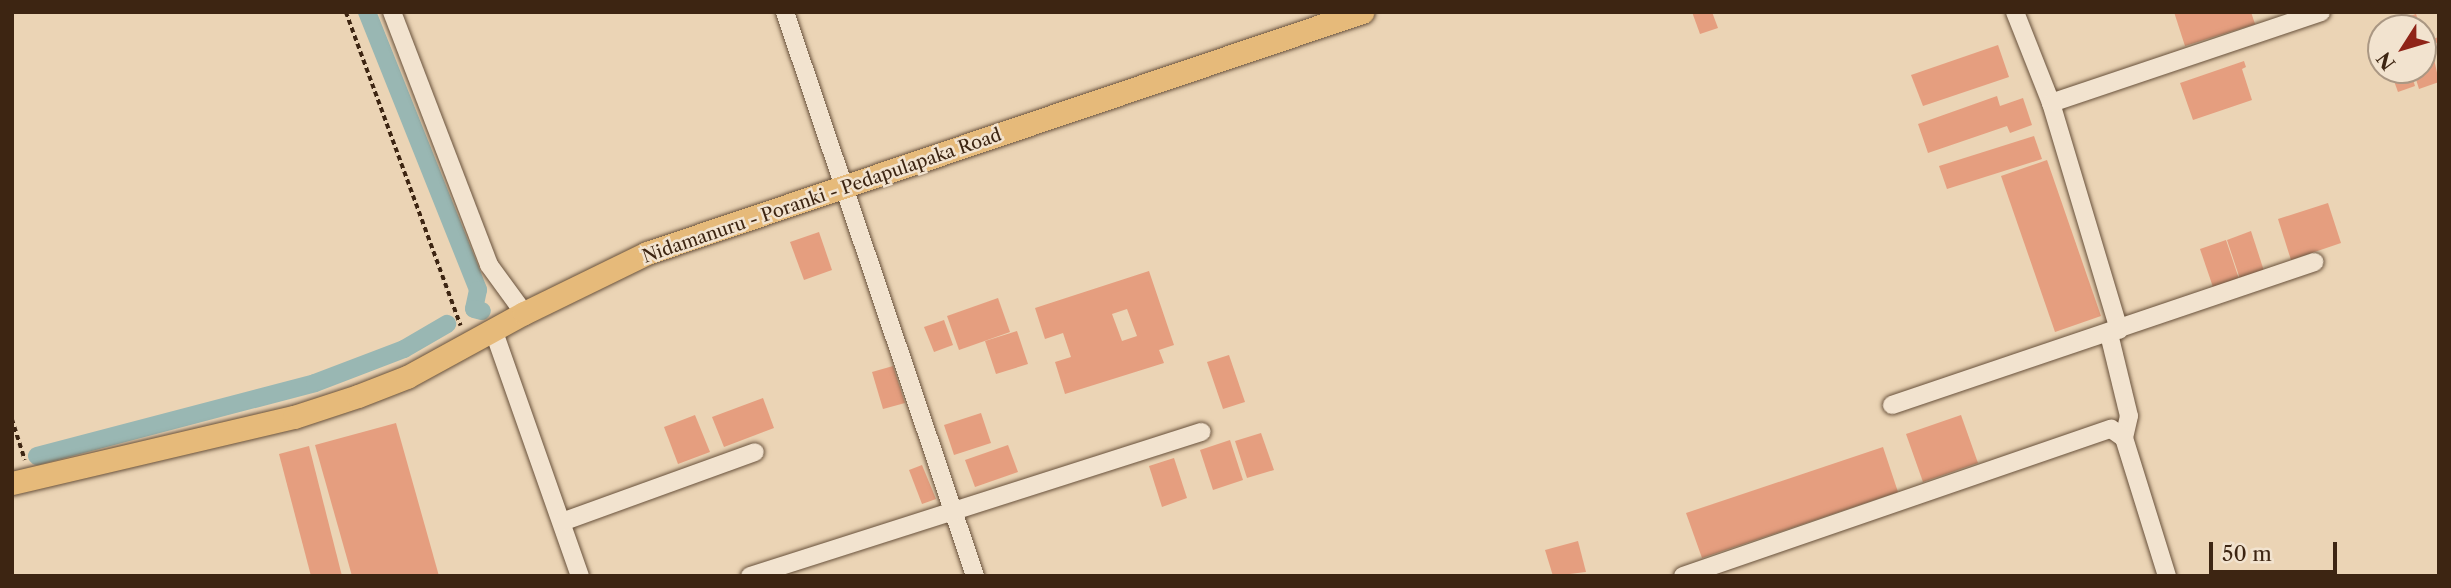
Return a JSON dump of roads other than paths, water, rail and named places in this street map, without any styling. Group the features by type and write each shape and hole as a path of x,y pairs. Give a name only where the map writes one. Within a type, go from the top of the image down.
{"main road":[{"name":"Nidamanuru - Poranki - Pedapulapaka Road","path":"21,480 295,417 407,377 468,347 524,313 647,253 847,189 1362,12"}],"street":[{"path":"392,12 489,265 524,313"},
{"path":"785,12 847,189 975,576"},
{"path":"2015,12 2051,103 2114,332 2129,416 2124,438 2167,576"},
{"path":"2051,103 2321,12"},
{"path":"1892,405 2114,332 2314,262"},
{"path":"494,332 580,576"},
{"path":"1683,576 2111,429 2124,438"},
{"path":"750,576 1202,432"},
{"path":"562,522 755,452"}],"waterway":[{"path":"367,12 478,290 474,309 482,311"},
{"path":"37,456 315,383 404,349 447,324"}]}
